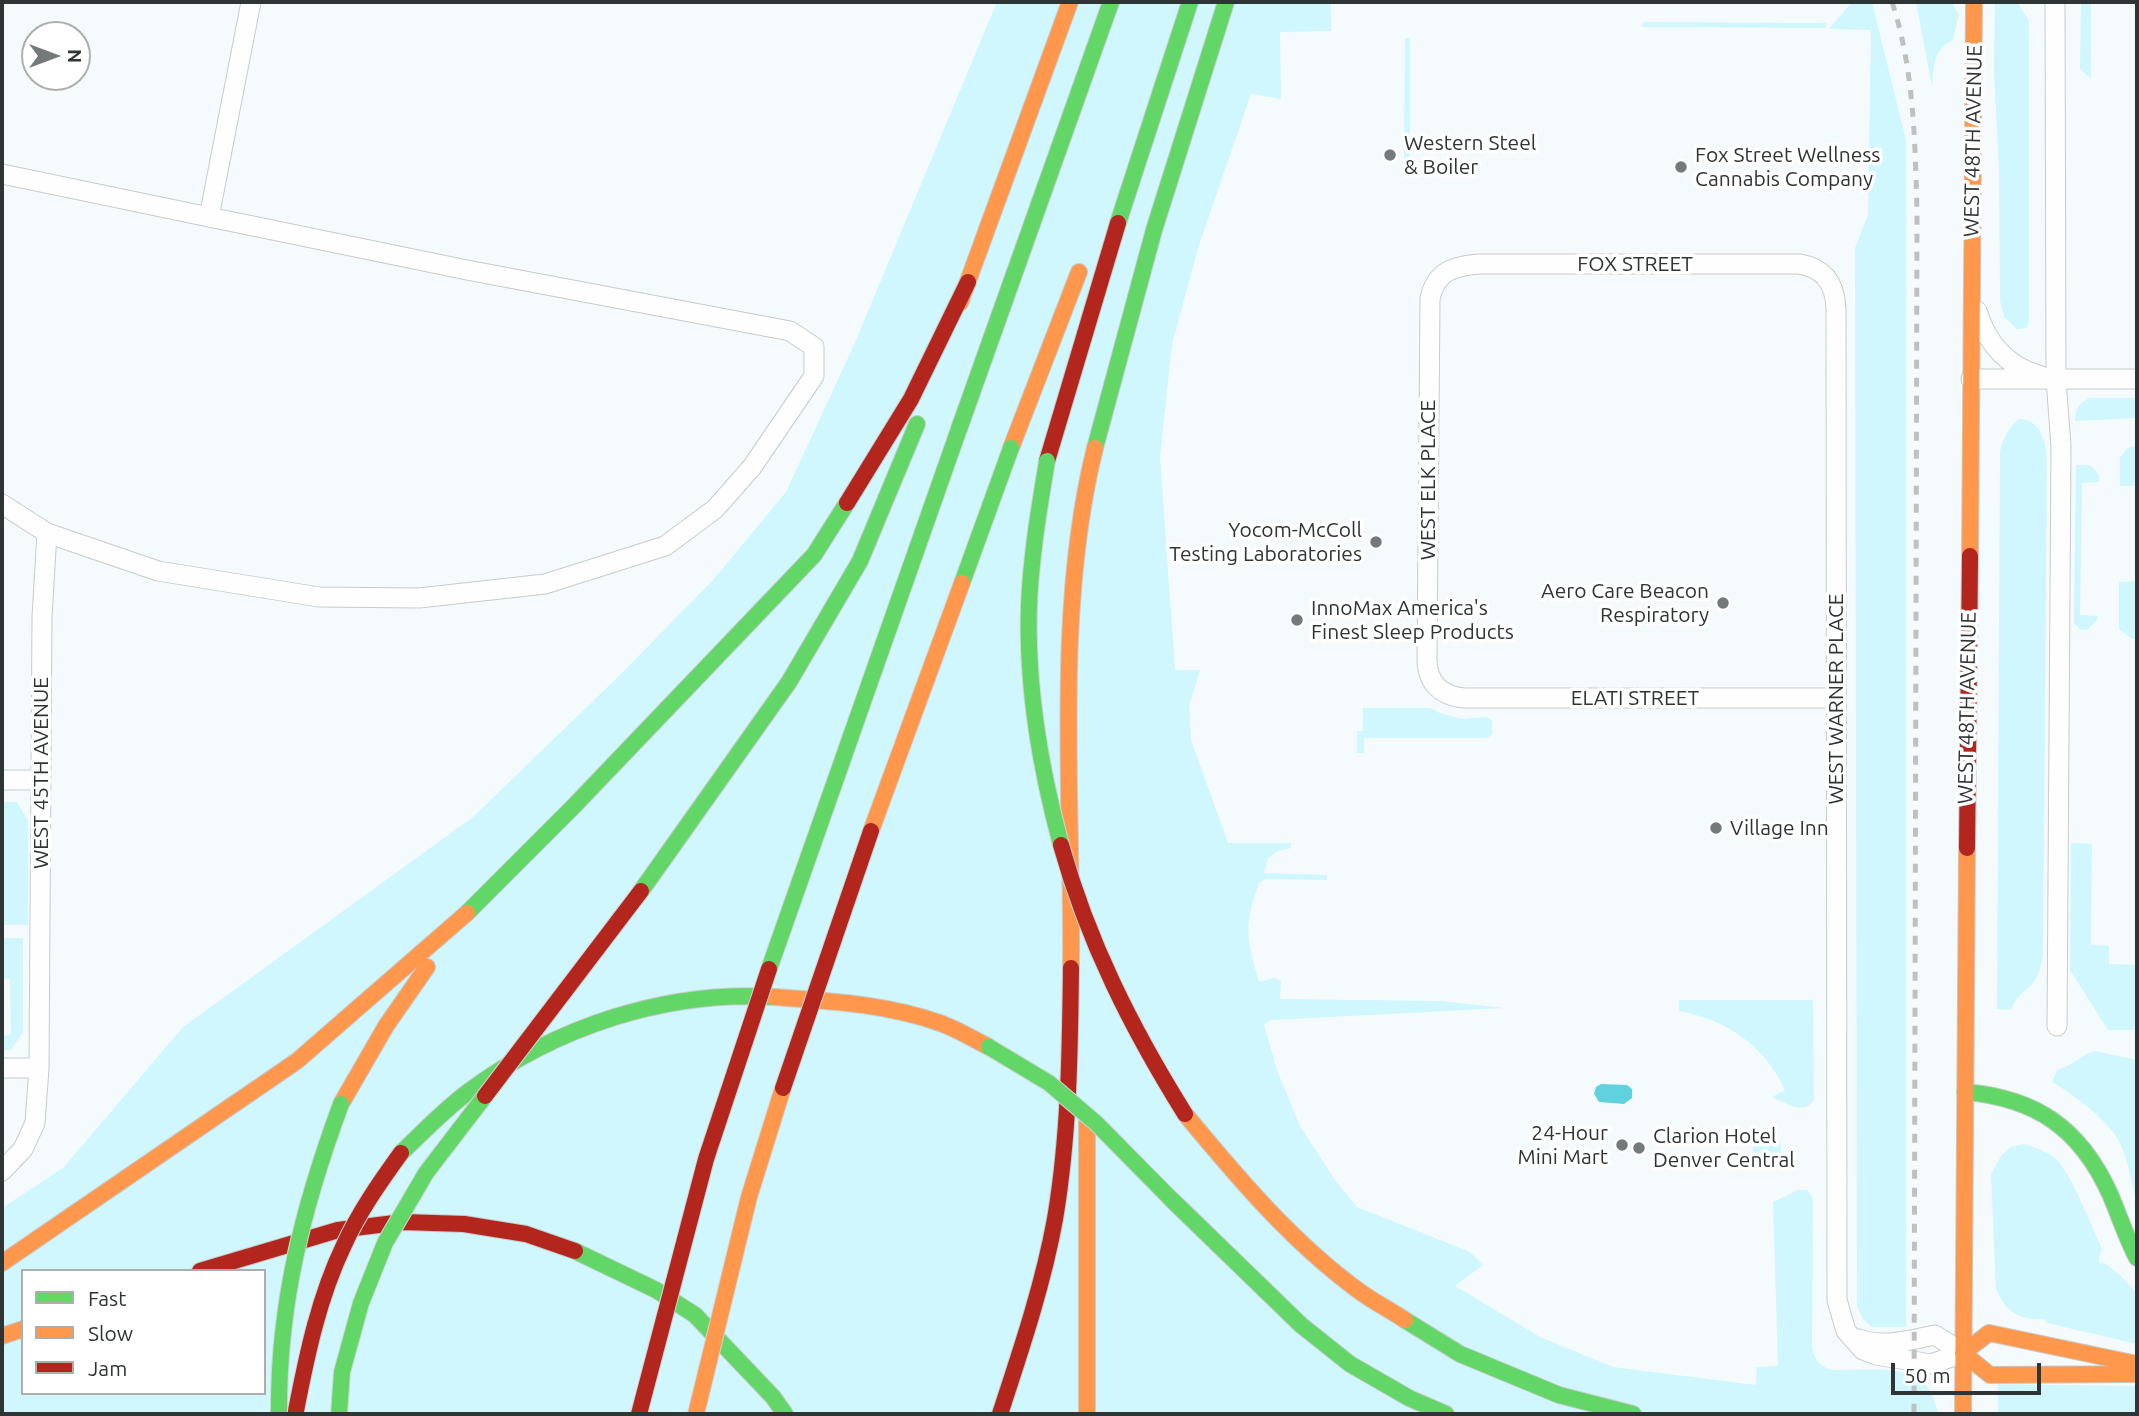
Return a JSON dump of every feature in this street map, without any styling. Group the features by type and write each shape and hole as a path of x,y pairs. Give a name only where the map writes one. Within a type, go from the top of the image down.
{"main road":[{"path":"339,1414 345,1360 360,1303 385,1243 426,1173 709,798 789,681 860,561 912,436 1070,2"},
{"path":"639,1414 706,1159 745,1038 1111,2"},
{"path":"1119,167 1183,2"},
{"path":"1190,2 1097,287 1047,461 1035,536 1030,609 1034,708 1054,819 1091,938 1127,1018 1185,1114 1243,1184 1281,1223 1359,1291 1460,1354 1559,1395 1633,1414"},
{"path":"999,1414 1038,1293 1058,1195 1066,1127 1070,1035 1069,702 1078,537 1092,463 1142,265 1226,2"},
{"name":"WEST 48TH AVENUE","path":"1963,1414 1974,2"},
{"path":"696,1414 749,1197 796,1047 856,871 1011,448 1085,257"},
{"path":"2,1262 297,1061 453,928 663,715 814,555 911,399 968,282"},
{"path":"1071,799 1086,1033"},
{"path":"279,1414 280,1350 300,1226 320,1160 341,1104 386,1026 453,928"},
{"path":"295,1414 317,1311 336,1258 373,1188 425,1126 492,1074 551,1040 601,1020 712,996 817,999 898,1010 939,1023 989,1047 1049,1083 1096,1123 1301,1325 1350,1364 1409,1398 1446,1414"},
{"path":"1087,1088 1087,1414"},
{"path":"1965,1092 2015,1099 2054,1119 2069,1132 2096,1166 2124,1234 2137,1258"},
{"path":"207,1269 338,1230 390,1224 464,1223 526,1234 589,1256 656,1290 695,1315 773,1396 785,1414"},
{"path":"2,1336 21,1330"},
{"path":"2137,1364 1989,1333 1963,1353 1990,1375 2137,1374"}],"street":[{"path":"209,217 251,2"},
{"path":"2055,2 2056,379 2061,446 2057,1026"},
{"path":"2,174 467,270 790,331 814,347 814,376 752,467 715,509 665,545 545,584 419,598 319,597 158,571 47,533 2,504"},
{"name":"FOX STREET","path":"1441,274 1461,266 1479,264 1799,264 1810,266 1828,277"},
{"name":"WEST ELK PLACE","path":"1436,688 1427,669 1430,312 1432,289 1441,274"},
{"name":"WEST WARNER PLACE","path":"1828,277 1836,297 1837,1280 1840,1313 1846,1331 1863,1350 1891,1358 1931,1364 1963,1353"},
{"path":"1971,293 1981,325 1996,350 2021,369 2056,379"},
{"path":"1971,379 2137,379"},
{"name":"WEST 45TH AVENUE","path":"2,1171 23,1149 35,1123 39,1068 42,617 47,533"},
{"name":"ELATI STREET","path":"1436,688 1453,697 1464,698 1836,698"},
{"path":"2,780 41,780"},
{"path":"2,1068 39,1068"}],"shaded area":[{"path":"997,2 1331,2 1331,31 1280,32 1281,99 1251,94 1199,245 1172,344 1160,457 1175,670 1200,670 1189,706 1191,740 1228,843 1291,843 1291,848 1278,851 1268,858 1264,873 1327,875 1327,880 1266,879 1259,883 1248,933 1259,982 1274,978 1281,981 1280,999 1440,1001 1505,1008 1271,1020 1264,1025 1278,1073 1300,1126 1335,1180 1357,1207 1470,1252 1483,1265 1455,1286 1540,1337 1613,1367 1756,1385 1757,1367 1778,1366 1773,1202 1798,1190 1807,1190 1813,1198 1812,1348 1815,1357 1822,1366 1834,1370 1883,1370 1913,1376 1924,1384 1933,1396 1938,1414 2,1414 2,1208 63,1168 183,1027 473,817 619,676 713,580 786,492 854,345"},
{"path":"1852,2 1872,2 1906,140 1906,1327 1872,1327 1862,1318 1857,1305 1855,248 1868,215 1871,30 1829,29"},
{"path":"1916,2 1951,2 1959,14 1953,40 1941,49 1936,59 1932,86"},
{"path":"1995,2 2017,2 2029,21 2029,322 2026,328 2017,329 2004,317 2000,301 1999,168 1994,71"},
{"path":"2081,2 2091,2 2091,79 2080,69"},
{"path":"1643,22 1826,23 1826,28 1643,27"},
{"path":"1405,38 1410,38 1410,168 1404,168"},
{"path":"2089,398 2137,398 2137,418 2075,421 2078,407"},
{"path":"2019,419 2037,427 2043,438 2047,459 2043,956 2035,981 2018,997 2011,1010 1997,1009 2000,451 2007,433"},
{"path":"2137,446 2135,486 2120,486 2120,457 2128,448"},
{"path":"2076,465 2090,465 2099,474 2099,482 2082,483 2080,615 2098,616 2087,630 2081,630 2074,623"},
{"path":"2137,581 2137,639 2132,639 2119,629 2119,582"},
{"path":"1363,708 1430,708 1462,719 1487,717 1492,721 1492,734 1488,738 1364,738 1364,753 1357,753 1357,731 1363,731"},
{"path":"2,802 17,802 28,821 28,925 2,925"},
{"path":"2071,843 2092,844 2091,945 2109,946 2109,964 2137,965 2137,1030 2108,1030 2070,970"},
{"path":"2,938 23,938 23,1032 11,1050 2,1050 2,1036 11,1035 10,979 2,978"},
{"path":"1679,1000 1813,1000 1814,1099 1800,1108 1772,1097 1785,1090 1755,1048 1728,1028 1679,1011"},
{"path":"2095,1051 2137,1060 2137,1205 2126,1159 2116,1136 2091,1110 2052,1082 2057,1070"},
{"path":"1759,1131 1772,1133 1779,1139 1781,1148 1773,1165 1765,1168 1756,1166 1746,1157 1753,1155 1753,1142 1746,1140"},
{"path":"2024,1144 2058,1161 2076,1191 2102,1249 2100,1265 2103,1262 2137,1293 2137,1344 2047,1323 2044,1319 2020,1316 2008,1308 1999,1296 1996,1288 1991,1174 2001,1156 2010,1147"},
{"path":"1998,1384 2137,1386 2137,1414 1998,1414"}],"water":[{"path":"1601,1084 1627,1085 1632,1089 1632,1098 1624,1104 1599,1102 1594,1094 1596,1087"}],"railway":[{"path":"1892,2 1909,79 1917,211 1914,1414"}],"traffic: fast":[{"path":"959,429 1111,2"},
{"path":"1118,223 1190,2"},
{"path":"1095,448 1154,230 1226,2"},
{"path":"641,891 789,682 860,561 917,424"},
{"path":"769,969 959,429"},
{"path":"962,583 1011,448"},
{"path":"1047,461 1038,515 1029,605 1030,666 1036,726 1061,845"},
{"path":"467,913 573,807 814,555 847,503"},
{"path":"401,1153 468,1092 537,1049 575,1032 613,1017 653,1007 733,996 774,997"},
{"path":"989,1047 1049,1083 1096,1123 1171,1199"},
{"path":"1965,1092 2013,1101 2053,1120 2070,1134 2098,1171 2137,1258"},
{"path":"339,1414 342,1372 361,1303 385,1243 426,1173 485,1096"},
{"path":"279,1414 283,1334 295,1256 315,1180 341,1104"},
{"path":"1171,1199 1301,1325 1350,1364 1409,1398 1446,1414"},
{"path":"575,1251 656,1290 695,1315 773,1397 785,1414"},
{"path":"1405,1320 1460,1354 1559,1395 1633,1414"}],"traffic: slow":[{"path":"960,303 1070,2"},
{"path":"1970,556 1974,2"},
{"path":"1011,448 1079,272"},
{"path":"1071,968 1068,706 1070,640 1082,511 1095,448"},
{"path":"871,831 962,583"},
{"path":"1963,1414 1967,848"},
{"path":"2,1263 297,1061 467,913"},
{"path":"341,1104 386,1026 427,967"},
{"path":"774,997 858,1004 900,1011 946,1025 989,1047"},
{"path":"696,1414 749,1197 783,1088"},
{"path":"1185,1114 1246,1185 1311,1252 1359,1291 1405,1320"},
{"path":"1087,1122 1087,1414"},
{"path":"2,1336 21,1330"},
{"path":"2137,1364 1989,1333 1963,1353 1990,1375 2137,1374"}],"traffic: jam":[{"path":"1047,461 1118,223"},
{"path":"847,503 911,399 968,282"},
{"path":"1967,848 1970,556"},
{"path":"783,1088 871,831"},
{"path":"1061,845 1084,916 1113,984 1147,1050 1185,1114"},
{"path":"485,1096 641,891"},
{"path":"1000,1414 1038,1293 1060,1188 1066,1125 1071,968"},
{"path":"639,1414 706,1159 769,969"},
{"path":"296,1411 315,1326 335,1265 363,1209 401,1153"},
{"path":"207,1269 338,1230 403,1222 464,1224 526,1234 575,1251"}],"place":[{"name":"Western Steel & Boiler","path":"1390,155"},
{"name":"Fox Street Wellness Cannabis Company","path":"1681,167"},
{"name":"Yocom-McColl Testing Laboratories","path":"1376,542"},
{"name":"Aero Care Beacon Respiratory","path":"1723,603"},
{"name":"InnoMax America's Finest Sleep Products","path":"1297,620"},
{"name":"Village Inn","path":"1716,828"},
{"name":"24-Hour Mini Mart","path":"1622,1145"},
{"name":"Clarion Hotel Denver Central","path":"1639,1148"}]}
